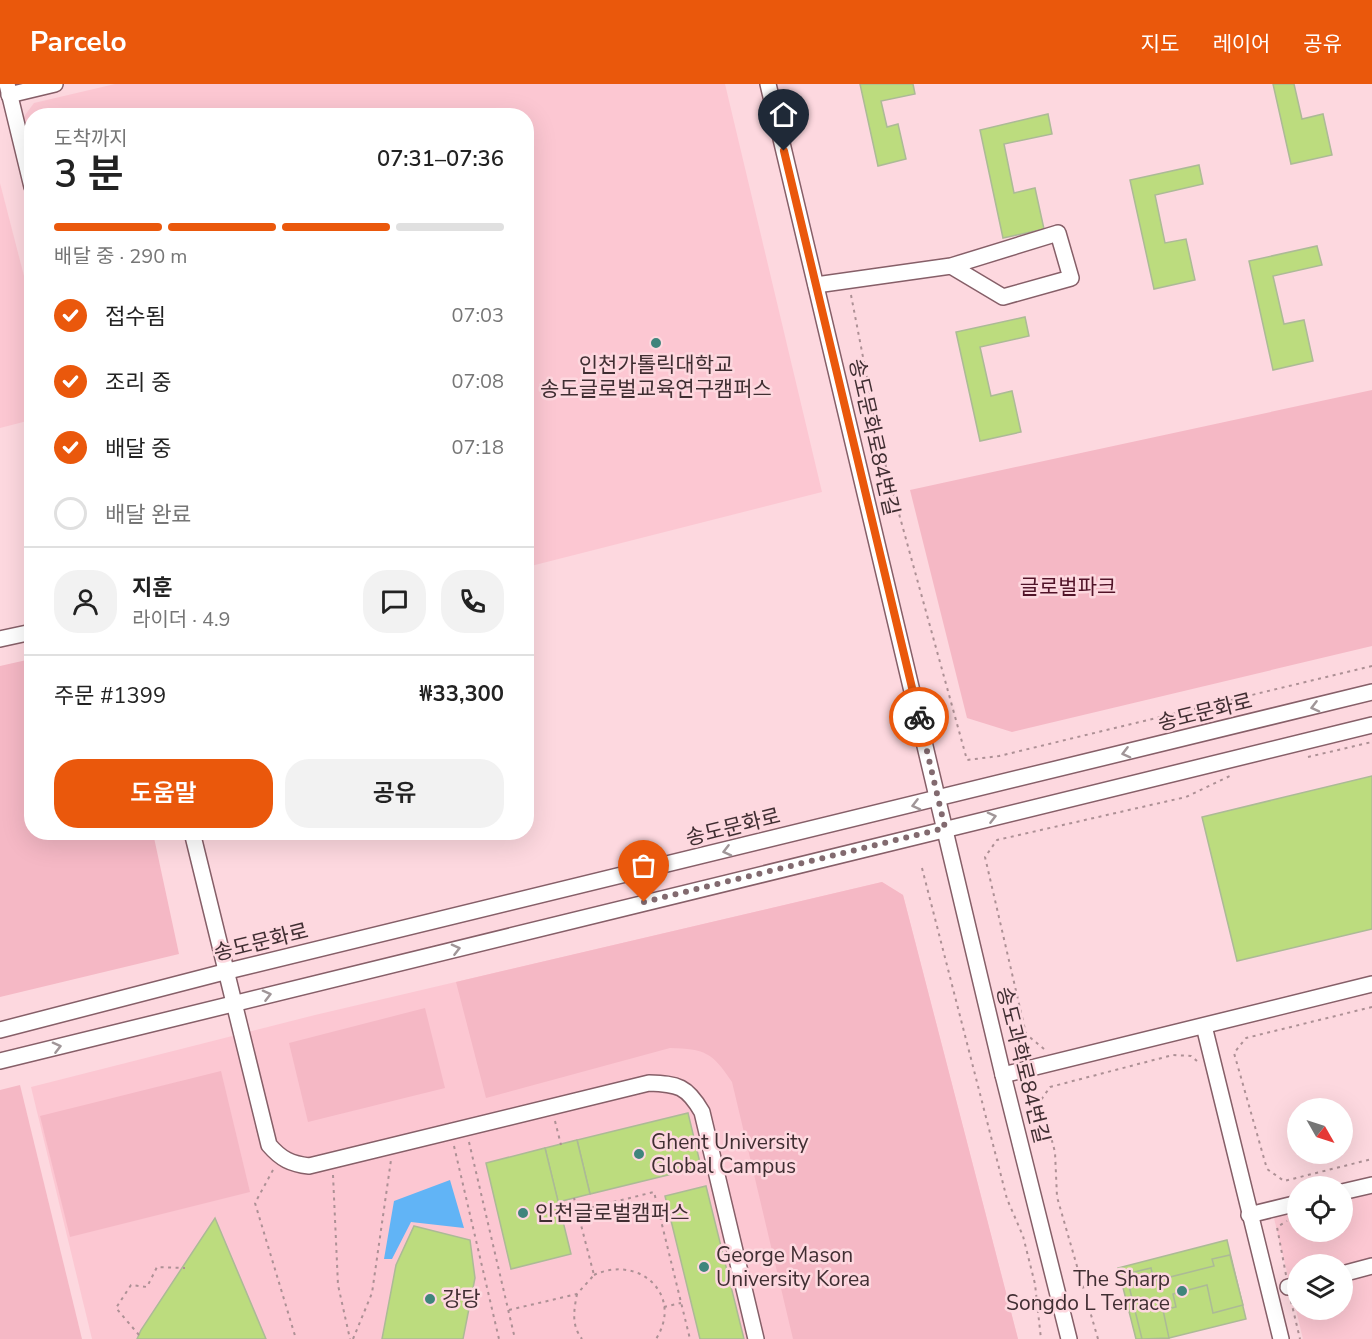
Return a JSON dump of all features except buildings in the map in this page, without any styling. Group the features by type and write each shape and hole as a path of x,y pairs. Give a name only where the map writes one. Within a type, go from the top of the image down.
{"street":[{"path":"24,154 8,89 55,84"},
{"name":"송도문화로84번길","path":"768,84 939,799"},
{"path":"816,285 951,266 1058,232 1071,278 1003,297 951,266"},
{"path":"0,639 24,634"},
{"name":"송도문화로","path":"0,1030 228,971 1372,693"},
{"path":"0,1060 1372,725"},
{"name":"송도과학로84번길","path":"939,799 1003,1075 1069,1339"},
{"path":"194,840 236,1003 269,1145 280,1157 295,1165 309,1166 649,1083 672,1084 691,1093 702,1112 756,1339"},
{"path":"1003,1075 1372,984"},
{"path":"1204,1026 1281,1339"},
{"path":"1353,1189 1372,1185"},
{"path":"1249,1215 1287,1206"},
{"path":"1353,1271 1372,1266"}],"path":[{"path":"852,296 880,446 967,760 999,756 1372,666"},
{"path":"1303,758 1372,742"},
{"path":"1054,1047 1043,1050 1026,1034 985,857 997,840 1186,797 1234,774"},
{"path":"922,868 1007,1199 1023,1236 1035,1284 1041,1339"},
{"path":"1372,1007 1246,1038 1234,1053 1267,1169 1284,1181 1372,1159"},
{"path":"1098,1339 1057,1197 1055,1152 1041,1100 1050,1087 1173,1055 1191,1056 1200,1063"},
{"path":"556,1125 561,1145"},
{"path":"458,1130 515,1339"},
{"path":"458,1130 499,1339"},
{"path":"352,1339 372,1293 393,1146"},
{"path":"280,1157 255,1203 296,1339"},
{"path":"334,1190 338,1285 352,1339"},
{"path":"577,1211 654,1192 690,1339"},
{"path":"574,1198 594,1275"},
{"path":"139,1335 116,1308 131,1285 147,1287 157,1267 185,1268"},
{"path":"582,1339 578,1334 573,1314 577,1294 594,1275 608,1269 623,1268 638,1272 650,1280 659,1292 664,1307 663,1322 657,1338"},
{"path":"509,1311 577,1294"},
{"path":"664,1307 681,1303"}],"shaded area":[{"name":"인천가톨릭대학교 송도글로벌교육연구캠퍼스","path":"115,84 725,84 822,492 534,565 534,108 30,108 34,103"},
{"name":"인천가톨릭대학교 송도글로벌교육연구캠퍼스","path":"24,117 24,160 17,126"},
{"path":"0,183 24,276 24,422 0,428"},
{"name":"인천글로벌캠퍼스","path":"882,882 903,895 1018,1339 92,1339 31,1087 315,1015"},
{"path":"1372,1188 1372,1339 1303,1339 1298,1320 1353,1320 1353,1254 1287,1254 1287,1272 1272,1210 1287,1207 1287,1242 1353,1242 1353,1193"}],"green space":[{"name":"글로벌파크","path":"1372,390 1372,646 1012,732 967,718 910,490"},
{"path":"24,661 24,840 155,840 179,954 0,997 0,666"},
{"path":"882,882 903,895 1018,1339 793,1339 732,1082 719,1064 707,1054 700,1051 670,1048 486,1098 456,982"},
{"path":"425,1008 445,1088 308,1122 289,1043"},
{"path":"221,1071 250,1192 70,1237 40,1116"},
{"path":"20,1085 82,1339 0,1339 0,1090"}],"water":[{"path":"450,1180 464,1228 411,1222 392,1259 384,1259 394,1201"}],"way so far":[{"path":"644,902 945,828 919,717"}],"place":[{"name":"인천가톨릭대학교 송도글로벌교육연구캠퍼스","path":"656,343"},
{"name":"Ghent University Global Campus","path":"639,1154"},
{"name":"인천글로벌캠퍼스","path":"523,1213"},
{"name":"George Mason University Korea","path":"704,1267"},
{"name":"The Sharp Songdo L Terrace","path":"1182,1291"},
{"name":"강당","path":"430,1299"}],"route":[{"path":"784,151 919,717"}]}
